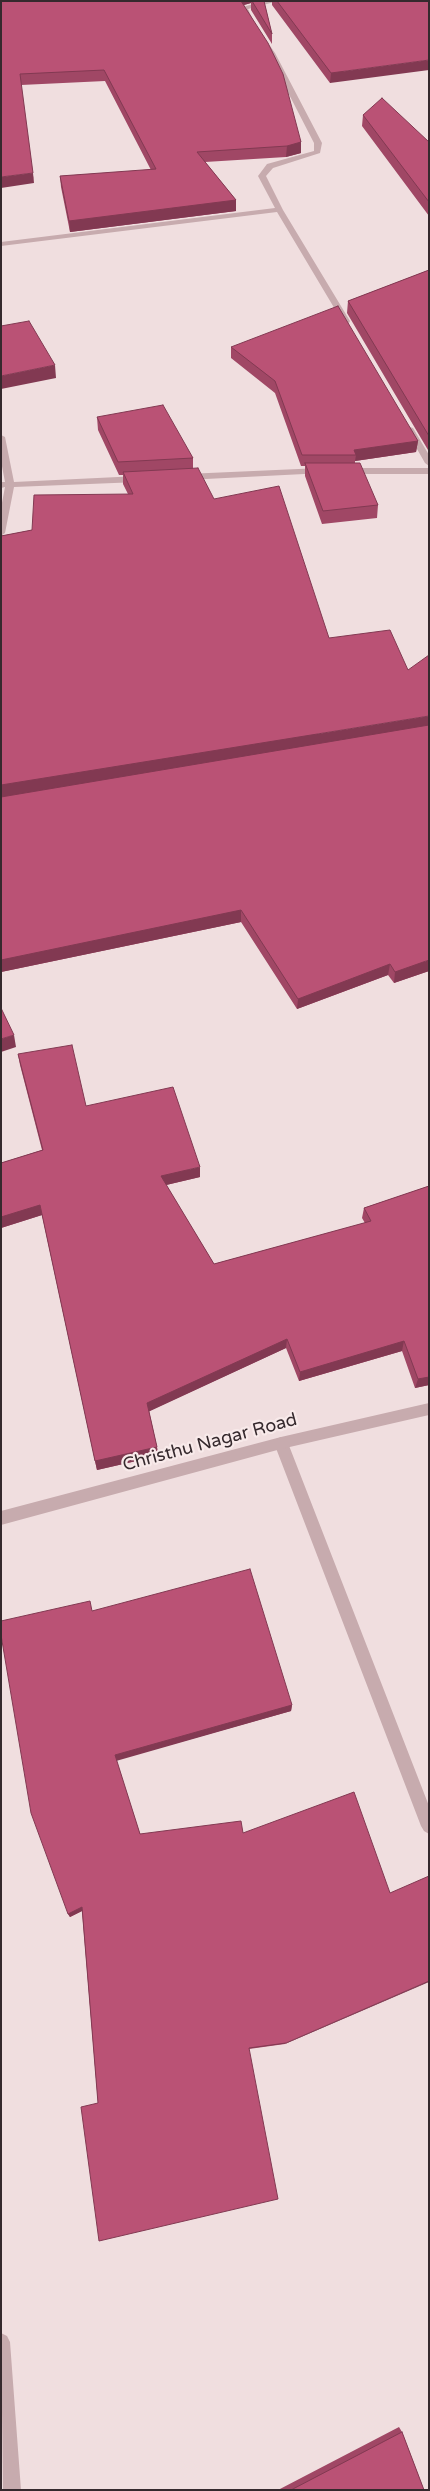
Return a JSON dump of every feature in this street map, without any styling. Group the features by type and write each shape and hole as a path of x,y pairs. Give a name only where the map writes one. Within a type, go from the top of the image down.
{"street":[{"path":"275,1 244,8 272,53 318,143 318,152 270,166 262,176 279,210 351,330"},
{"path":"1,244 279,210"},
{"path":"404,422 429,463"},
{"path":"1,438 6,484 1,534"},
{"path":"176,477 303,472 429,471"},
{"path":"6,484 146,478"},
{"name":"Christhu Nagar Road","path":"1,1518 281,1443 429,1409"},
{"path":"281,1443 429,1826"},
{"path":"1,2342 12,2490"}],"building":[{"path":"1,1 241,1 268,43 283,74 301,142 287,146 197,152 236,200 69,221 60,176 156,169 104,70 20,74 33,173 1,177"},
{"path":"252,1 264,1 272,34"},
{"path":"277,1 429,1 429,60 331,73"},
{"path":"382,98 429,142 429,202 363,115"},
{"path":"429,270 429,436 348,301"},
{"path":"338,306 418,441 354,450 356,455 302,455 275,381 231,347"},
{"path":"29,321 55,365 1,376 1,326"},
{"path":"163,405 193,458 118,462 97,417"},
{"path":"305,463 360,463 378,505 323,511"},
{"path":"198,468 214,499 279,486 329,638 390,630 408,670 429,655 429,716 1,785 1,536 32,530 34,495 133,494 123,472"},
{"path":"429,725 429,960 395,972 390,964 298,999 241,910 1,960 1,797"},
{"path":"1,1008 14,1035 1,1039"},
{"path":"72,1045 86,1106 173,1087 200,1167 161,1176 214,1264 371,1221 364,1208 429,1186 429,1377 418,1379 404,1341 300,1372 287,1339 147,1403 157,1447 95,1461 40,1205 1,1217 1,1163 43,1150 18,1054"},
{"path":"250,1569 292,1705 115,1755 140,1834 241,1821 243,1833 354,1792 390,1893 429,1876 429,1981 286,2043 249,2048 278,2199 99,2241 81,2107 98,2103 82,1907 68,1914 31,1813 1,1635 1,1621 90,1601 92,1611"},
{"path":"402,2432 424,2490 291,2490"}]}
